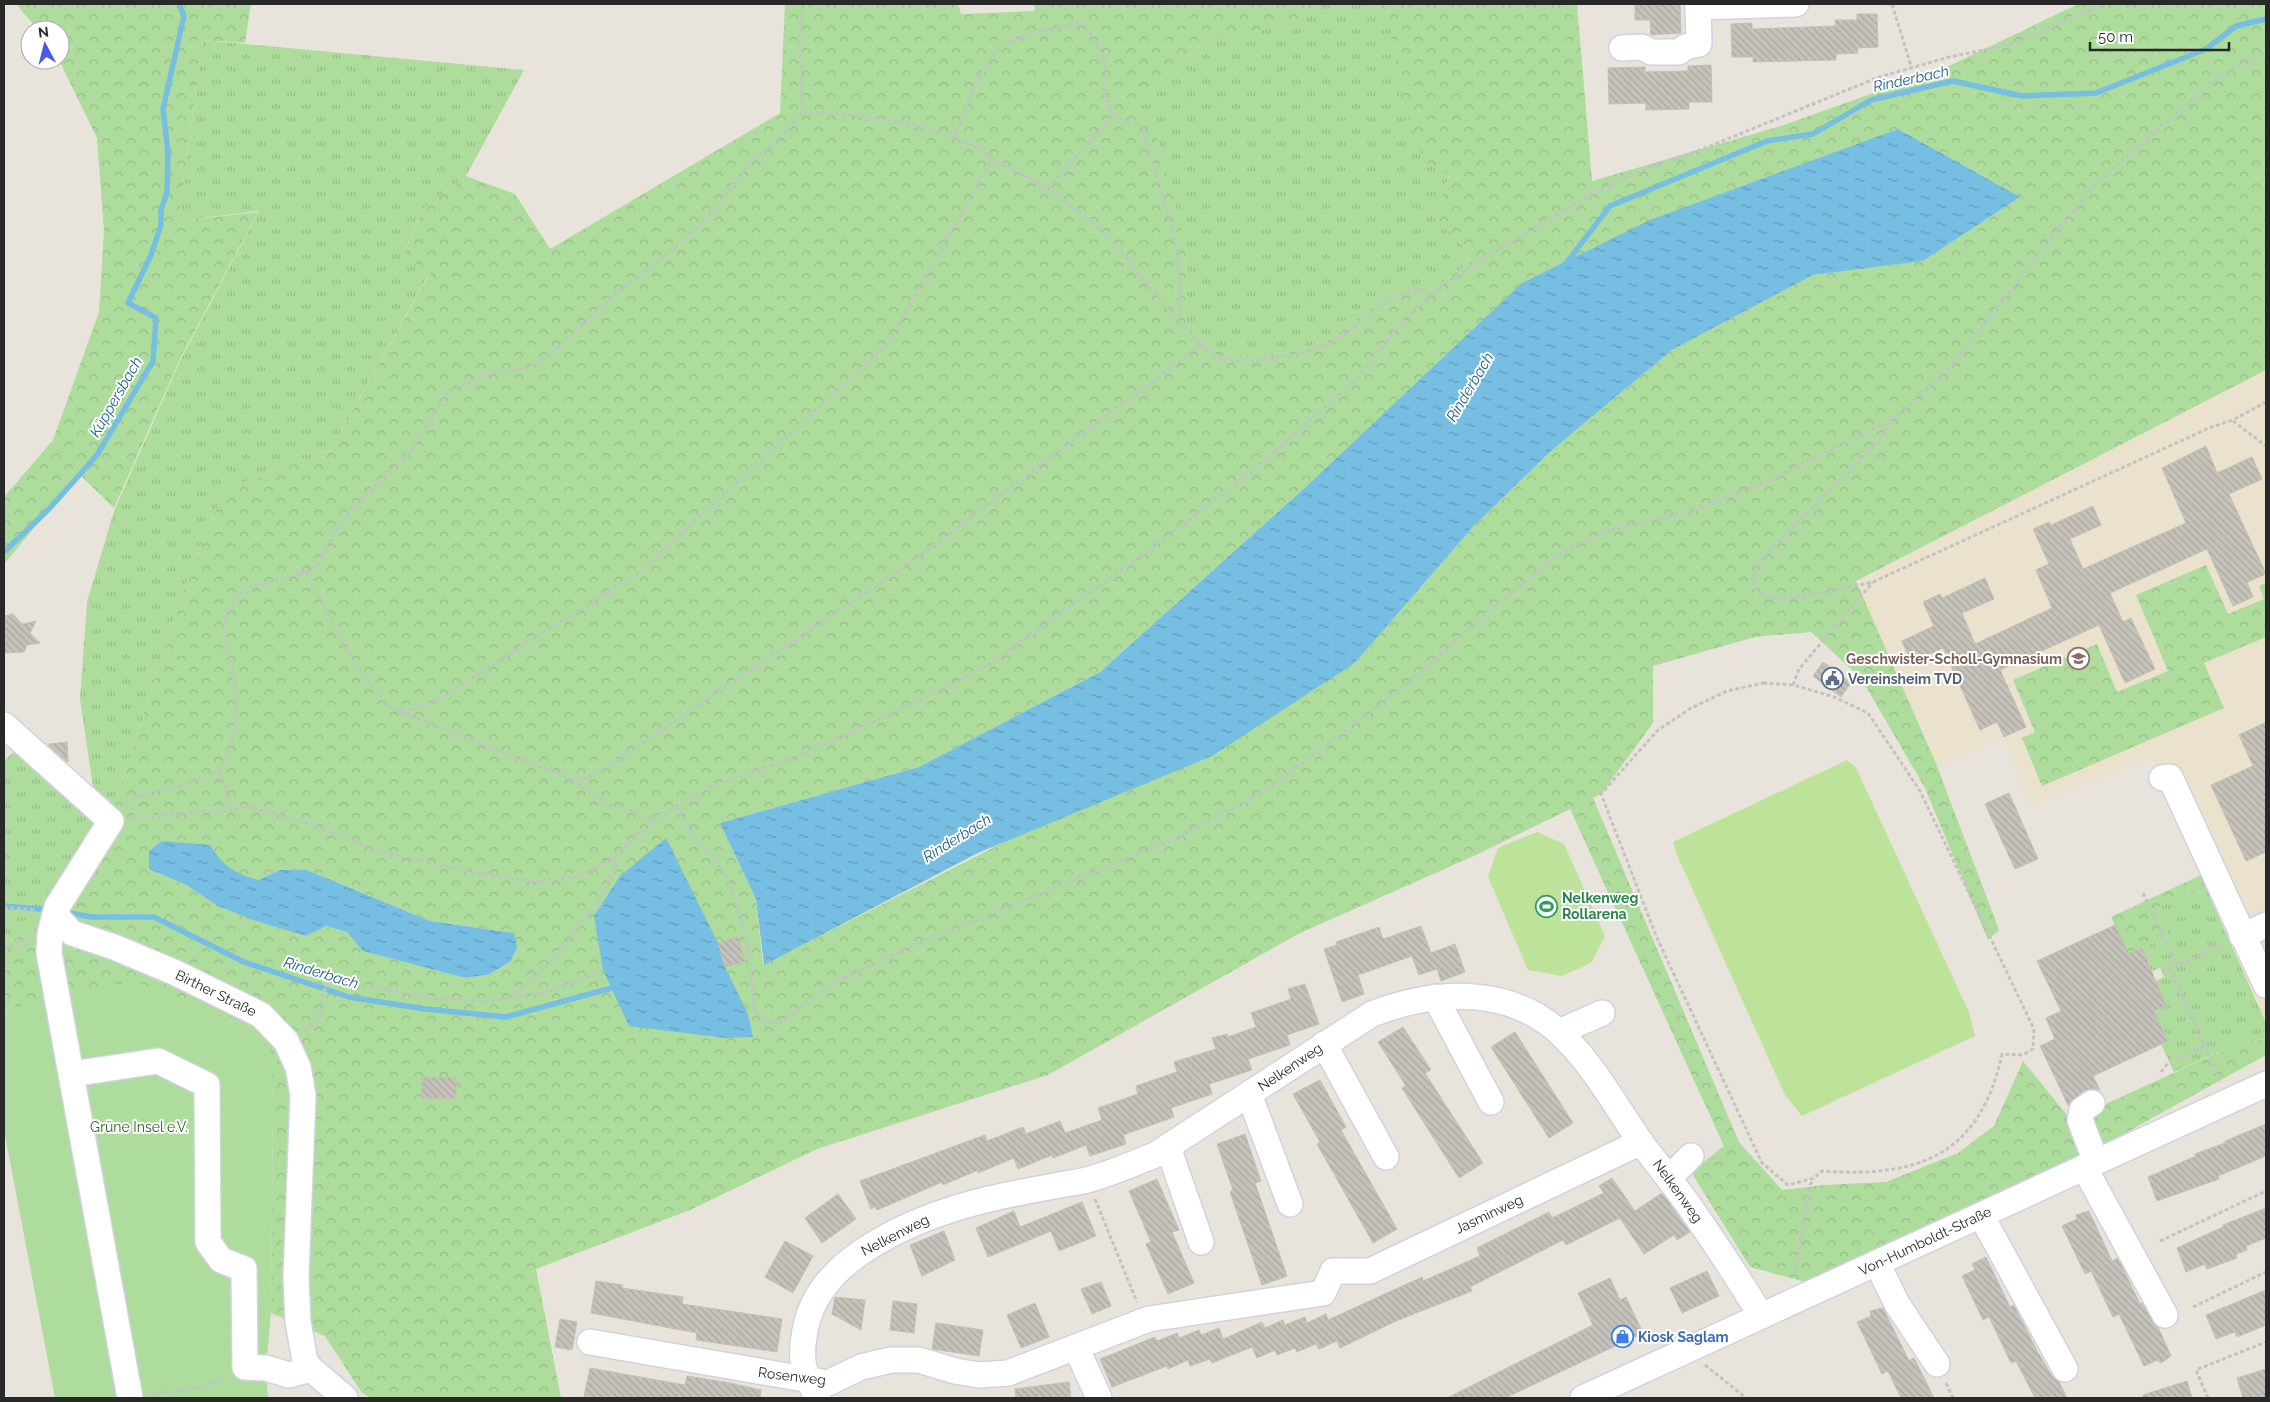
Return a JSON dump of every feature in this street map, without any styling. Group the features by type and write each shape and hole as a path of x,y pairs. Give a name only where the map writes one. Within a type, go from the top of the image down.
{"street":[{"path":"1622,48 1642,47 1651,52 1679,52 1685,46 1699,44 1698,6 1796,4"},
{"path":"4,725 111,821 56,911 50,934 49,953 130,1398"},
{"path":"2162,778 2170,777 2184,820 2204,866 2242,936 2266,986"},
{"name":"Birther Straße","path":"56,911 72,933 114,946 176,973 261,1015 286,1041 298,1067 303,1095 296,1286 298,1322 305,1361 311,1369 345,1398"},
{"path":"2242,936 2266,925"},
{"path":"1435,997 1491,1102"},
{"name":"Nelkenweg","path":"813,1390 804,1372 802,1357 803,1338 808,1313 822,1289 840,1268 860,1252 903,1227 925,1217 987,1199 1087,1180 1119,1170 1168,1147 1372,1014 1400,1003 1435,997 1477,997 1502,1001 1537,1016 1568,1040 1623,1113 1641,1142 1742,1283 1761,1316"},
{"path":"1558,1032 1602,1013"},
{"path":"1324,1044 1386,1157"},
{"path":"72,1074 158,1061 207,1085 208,1242 221,1260 244,1269 245,1367 266,1368 289,1375 311,1369"},
{"name":"Von-Humboldt-Straße","path":"1583,1398 2266,1084"},
{"path":"1249,1094 1290,1204"},
{"path":"2092,1103 2082,1110 2080,1120 2090,1164 2165,1315"},
{"name":"Jasminweg","path":"1332,1271 1370,1271 1641,1142"},
{"path":"1168,1147 1201,1242"},
{"path":"1668,1178 1691,1156"},
{"path":"1981,1215 2065,1369"},
{"path":"1877,1263 1897,1304 1936,1364"},
{"name":"Rosenweg","path":"590,1342 813,1390 861,1367 891,1360 919,1360 955,1371 979,1375 1008,1372 1147,1319 1323,1293 1332,1271"},
{"path":"1076,1347 1099,1398"}],"path":[{"path":"232,810 220,771 235,728 236,694 224,627 230,608 240,595 253,587 307,572 319,563 332,537 351,510 410,453 446,394 466,382 493,373 526,368 547,357 623,287 674,248 714,210 750,165 803,112 800,65 801,4"},
{"path":"1886,4 1892,4 1912,69"},
{"path":"111,821 142,815 232,810 250,806 307,823 387,853 466,871 536,882 578,876 613,858 655,819 708,788 795,757 919,701 990,664 1137,559 1266,460 1360,375 1406,317 1433,293 1472,266 1595,192 1647,168 1703,149 1879,77 1949,57 2008,45 2104,4"},
{"path":"954,138 986,64 1008,42 1043,30 1084,23 1105,59 1104,92 1112,116"},
{"path":"2266,53 2227,71 2139,145 2092,188 1953,364 1892,420 1879,441 1762,559 1754,572 1753,585 1762,595 1776,598 1827,592 1873,582 1989,531 2210,428 2233,420 2266,402"},
{"path":"803,112 873,116 967,142 992,159 1048,188 1110,239 1201,345 1222,358 1253,361 1295,354 1329,343 1397,296 1416,290 1433,293"},
{"path":"1048,188 1112,116"},
{"path":"1112,116 1142,127 1177,247 1181,322"},
{"path":"393,709 415,709 442,697 641,571 888,343 992,159"},
{"path":"572,779 593,776 900,570 1201,345"},
{"path":"676,806 692,833 725,873 735,898 746,936 754,1008 761,1019 773,1023 792,1015 826,988 912,946 1177,838 1244,803 1304,762 1412,679 1491,609 1557,555 1606,531 1698,509 1774,478 1892,420"},
{"path":"2233,420 2266,446"},
{"path":"307,572 340,636 380,697 393,709 572,779 606,803 655,819"},
{"path":"1792,685 1799,669 1873,582"},
{"path":"1795,1275 1810,1185 1814,1178 1822,1171 1853,1173 1892,1170 1929,1161 1962,1137 1981,1114 1996,1082 2002,1054 2023,1055 2033,1049 2034,1029 1920,791 1890,743 1868,713 1834,697 1792,685 1763,683 1727,691 1692,708 1658,730 1601,794 1657,938 1762,1163 1788,1185 1814,1178"},
{"path":"111,821 135,797 188,783 220,771"},
{"path":"510,996 535,978 596,905 617,866 613,858"},
{"path":"2144,893 2176,966"},
{"path":"4,907 56,911"},
{"path":"2162,972 2242,936"},
{"path":"2170,969 2221,1083"},
{"path":"320,1015 326,986 330,981 450,1000 491,1001 510,996 545,993 603,970"},
{"path":"2161,1072 2170,1062 2205,1046"},
{"path":"2160,1241 2266,1191"},
{"path":"1094,1198 1147,1319"},
{"path":"2193,1307 2266,1272"},
{"path":"2208,1398 2196,1370 2266,1342"},
{"path":"1698,1360 1746,1398"},
{"path":"130,1398 204,1387"}],"shaded area":[{"name":"Geschwister-Scholl-Gymnasium","path":"2266,370 2266,1023 2151,756 2029,806 2004,737 1937,766 1856,581"}],"green space":[{"path":"16,4 251,4 245,43 203,40 178,221 258,212 180,359 114,508 79,474 4,564 4,497 53,440 99,312 104,231 97,138 64,70 70,70 70,20 30,20"},
{"path":"785,4 958,4 961,14 1034,11 1035,4 1312,4 1312,15 1245,34 1208,39 1157,82 1135,112 1156,133 1187,251 1185,321 1202,342 1218,350 1233,354 1266,355 1300,349 1328,339 1390,296 1417,288 1432,289 1470,263 1463,246 1436,218 1449,175 1424,162 1402,99 1386,4 1577,4 1592,181 1781,126 1949,66 2078,4 2266,4 2266,370 1856,581 1937,766 1999,930 1988,940 1925,788 1861,678 1811,632 1755,637 1653,666 1653,723 1601,794 1593,798 1739,1142 1782,1190 1824,1185 1886,1182 1958,1153 1994,1126 2023,1061 2071,1120 2241,1042 2266,1039 2266,1055 2091,1152 1809,1283 1750,1267 1691,1172 1724,1146 1570,809 1476,855 1298,934 1048,1075 817,1149 690,1210 536,1269 561,1398 371,1398 362,1393 325,1336 271,1313 273,1105 269,1031 58,999 4,1010 4,945 37,927 91,877 186,583 224,490 331,450 430,273 401,259 424,208 466,176 515,194 550,249 780,113","holes":["1898,129 2020,197 1923,261 1813,275 1672,350 1551,451 1472,528 1355,663 763,965 756,899 720,823 919,767 1100,672 1308,485","219,860 238,875 258,880 280,870 307,870 430,921 513,933 510,962 488,975 465,978 364,951 347,932 325,926 306,936 218,906 186,885 149,869"]},
{"path":"1312,4 1386,4 1395,51 1449,175 1436,218 1463,246 1470,263 1432,289 1417,288 1390,297 1340,332 1315,344 1300,349 1266,355 1233,354 1218,350 1202,342 1185,321 1187,251 1134,112 1157,82 1208,39 1245,34 1312,15"},
{"path":"203,40 524,70 466,176 424,208 401,258 430,272 331,450 224,490 186,583 91,877 37,927 4,945 4,761 22,744 97,813 80,699 87,602 114,511 181,359 259,211 178,221"},
{"path":"2206,565 2228,614 2264,599 2259,586 2266,583 2266,637 2204,663 2224,708 2042,786 2022,738 2035,732 2013,680 2097,644 2117,692 2168,671 2136,595"},
{"path":"1847,760 1856,768 1969,1012 1975,1036 1802,1116 1785,1095 1677,855 1673,842"},
{"name":"Nelkenweg Rollarena","path":"1537,832 1564,844 1605,936 1591,963 1562,976 1528,970 1488,877 1498,848"},
{"path":"2201,875 2206,888 2157,907 2169,936 2128,954 2111,917"},
{"path":"2206,888 2266,1023 2266,1039 2241,1042 2174,1072 2161,1044 2168,1041 2154,1011 2166,1006 2155,981 2164,977 2160,968 2152,971 2142,948 2169,936 2157,907"},
{"name":"Grüne Insel e.V.","path":"133,981 269,1031 273,1105 271,1313 266,1368 268,1398 55,1398 4,1130 4,1010"}],"water":[{"path":"1898,129 2020,197 1923,261 1813,275 1672,350 1551,451 1472,528 1355,663 1212,756 978,853 764,965 756,899 720,823 919,767 1100,672 1308,485 1522,283 1650,220"},
{"path":"666,838 718,943 725,967 748,1014 753,1037 725,1038 629,1026 603,970 594,916 620,876"},
{"path":"162,841 210,845 230,868 242,875 258,880 280,870 307,870 430,921 514,933 517,948 510,962 488,975 465,978 363,951 347,932 326,926 306,936 253,920 218,906 186,885 149,869 149,851"}],"building":[{"path":"1635,4 1680,4 1681,33 1651,35 1650,20 1635,20"},
{"path":"1857,14 1877,14 1878,47 1857,48 1858,53 1836,54 1836,60 1753,62 1753,57 1732,57 1731,24 1752,23 1752,29 1836,26 1835,20 1857,20"},
{"path":"1711,65 1712,102 1689,102 1689,109 1646,110 1646,103 1609,104 1608,68 1645,67 1645,72 1688,71 1688,66"},
{"path":"2206,446 2217,473 2252,457 2262,479 2229,494 2266,574 2247,582 2253,597 2233,606 2207,549 2110,593 2123,622 2131,618 2155,669 2125,683 2099,625 2000,670 2026,727 2004,737 1997,722 1980,730 1943,648 1911,662 1902,641 1934,626 1923,602 1940,594 1942,598 1985,578 1994,599 1962,613 1975,644 2052,608 2036,570 2049,564 2033,529 2049,522 2051,525 2093,506 2101,525 2070,539 2083,569 2186,523 2162,468"},
{"path":"13,614 22,624 36,621 30,633 40,643 27,645 24,652 4,653 4,616"},
{"name":"Vereinsheim TVD","path":"1823,662 1851,683 1841,697 1813,676"},
{"path":"2266,722 2266,852 2246,861 2211,785 2253,766 2239,735"},
{"path":"67,742 68,762 49,746 49,744"},
{"path":"2009,793 2038,859 2015,869 1985,804"},
{"path":"2115,925 2128,954 2142,948 2166,1006 2154,1011 2168,1041 2093,1076 2100,1090 2091,1089 2084,1091 2068,1105 2040,1046 2055,1039 2046,1018 2061,1011 2037,961"},
{"path":"1421,926 1431,953 1455,944 1465,972 1441,981 1437,969 1419,975 1412,956 1358,975 1364,994 1342,1002 1324,949 1337,945 1336,942 1379,927 1383,939"},
{"path":"738,937 745,961 725,967 718,943"},
{"path":"1305,984 1319,1024 1287,1035 1290,1045 1248,1059 1252,1070 1209,1084 1212,1094 1171,1108 1174,1117 1123,1135 1126,1144 1090,1156 1086,1145 1053,1158 1052,1155 1018,1169 1014,1158 978,1173 978,1170 943,1185 942,1182 877,1210 876,1206 871,1209 860,1181 985,1135 987,1141 1023,1127 1026,1134 1060,1121 1065,1133 1102,1120 1098,1108 1138,1094 1136,1086 1177,1072 1174,1062 1216,1049 1212,1038 1227,1034 1228,1037 1256,1027 1251,1013 1291,999 1288,989"},
{"path":"1403,1027 1431,1070 1425,1073 1483,1163 1459,1178 1402,1088 1406,1086 1378,1042"},
{"path":"1515,1032 1573,1123 1549,1138 1491,1047"},
{"path":"422,1077 456,1078 456,1099 422,1098"},
{"path":"1320,1080 1346,1127 1341,1130 1397,1229 1373,1243 1317,1144 1320,1142 1293,1094"},
{"path":"2266,1124 2266,1156 2218,1176 2219,1179 2157,1201 2148,1177 2196,1156 2195,1154 2225,1143 2225,1141"},
{"path":"1245,1134 1261,1181 1255,1183 1287,1276 1262,1285 1230,1192 1233,1190 1217,1144"},
{"path":"1612,1178 1635,1211 1662,1193 1690,1232 1677,1240 1674,1235 1644,1254 1620,1218 1566,1245 1563,1240 1470,1287 1472,1291 1396,1321 1340,1348 1337,1341 1319,1349 1316,1344 1297,1352 1295,1348 1277,1355 1275,1350 1257,1358 1252,1347 1212,1363 1210,1359 1190,1366 1188,1360 1168,1369 1167,1366 1112,1387 1100,1359 1155,1337 1157,1341 1177,1333 1179,1338 1199,1330 1201,1335 1219,1328 1223,1339 1262,1322 1265,1328 1283,1320 1285,1325 1305,1317 1307,1323 1326,1314 1328,1320 1422,1277 1423,1281 1480,1256 1477,1248 1549,1212 1552,1218 1604,1193 1599,1186"},
{"path":"1157,1179 1179,1230 1172,1232 1194,1283 1168,1294 1146,1244 1151,1242 1129,1191"},
{"path":"838,1194 856,1219 822,1243 805,1218"},
{"path":"1082,1202 1096,1236 1059,1251 1051,1231 988,1257 976,1228 1014,1211 1020,1227"},
{"path":"2266,1208 2266,1238 2246,1246 2247,1250 2236,1254 2237,1258 2207,1269 2205,1264 2186,1272 2177,1248 2223,1227 2223,1225"},
{"path":"2089,1211 2112,1261 2118,1258 2140,1304 2142,1303 2158,1327 2171,1356 2161,1363 2157,1360 2144,1366 2119,1314 2113,1317 2091,1271 2085,1274 2062,1226 2077,1219 2076,1215"},
{"path":"944,1231 955,1260 922,1276 910,1245"},
{"path":"785,1241 813,1256 793,1293 765,1277"},
{"path":"1986,1257 2010,1307 2014,1305 2037,1351 2052,1376 2059,1382 2067,1398 2035,1398 2016,1361 2011,1363 1989,1317 1983,1320 1962,1276 1975,1270 1972,1264"},
{"path":"1707,1271 1719,1296 1682,1313 1670,1288"},
{"path":"1610,1278 1620,1300 1626,1297 1643,1333 1505,1398 1447,1398 1593,1325 1578,1293"},
{"path":"596,1281 623,1285 622,1288 683,1297 682,1304 782,1319 777,1352 696,1340 697,1333 591,1313"},
{"path":"1101,1282 1111,1306 1092,1314 1081,1289"},
{"path":"2266,1290 2266,1325 2237,1337 2235,1332 2216,1339 2206,1315"},
{"path":"835,1297 865,1300 861,1330 832,1314"},
{"path":"893,1301 917,1304 914,1333 890,1330"},
{"path":"1035,1303 1049,1337 1021,1348 1007,1315"},
{"path":"1883,1308 1909,1361 1914,1358 1934,1398 1901,1398 1888,1371 1882,1374 1857,1322 1871,1316 1870,1311"},
{"path":"560,1319 577,1322 572,1350 555,1347"},
{"path":"936,1323 983,1330 979,1356 932,1349"},
{"path":"590,1368 685,1385 687,1376 730,1383 761,1390 760,1398 596,1398 584,1396"},
{"path":"2266,1369 2266,1398 2243,1398 2237,1378"},
{"path":"2187,1381 2192,1398 2143,1398 2143,1395"},
{"path":"1069,1382 1071,1398 1016,1398 1015,1389"}],"waterway":[{"name":"Küppersbach","path":"4,552 49,509 97,455 153,361 156,318 128,303 151,255 161,225 161,210 167,192 168,153 163,109 184,16 179,4"},
{"name":"Rinderbach","path":"1564,266 1610,206 1767,141 1813,134 1871,100 1953,81 2022,96 2096,93 2206,49 2236,26 2266,19"},
{"name":"Rinderbach","path":"4,906 51,910"},
{"name":"Rinderbach","path":"63,912 92,917 154,917 244,962 349,997 425,1009 506,1017 619,986"}],"place":[{"name":"Geschwister-Scholl-Gymnasium","path":"2078,659"},
{"name":"Vereinsheim TVD","path":"1832,679"},
{"name":"Nelkenweg Rollarena","path":"1546,906"},
{"name":"Kiosk Saglam","path":"1622,1337"}]}
